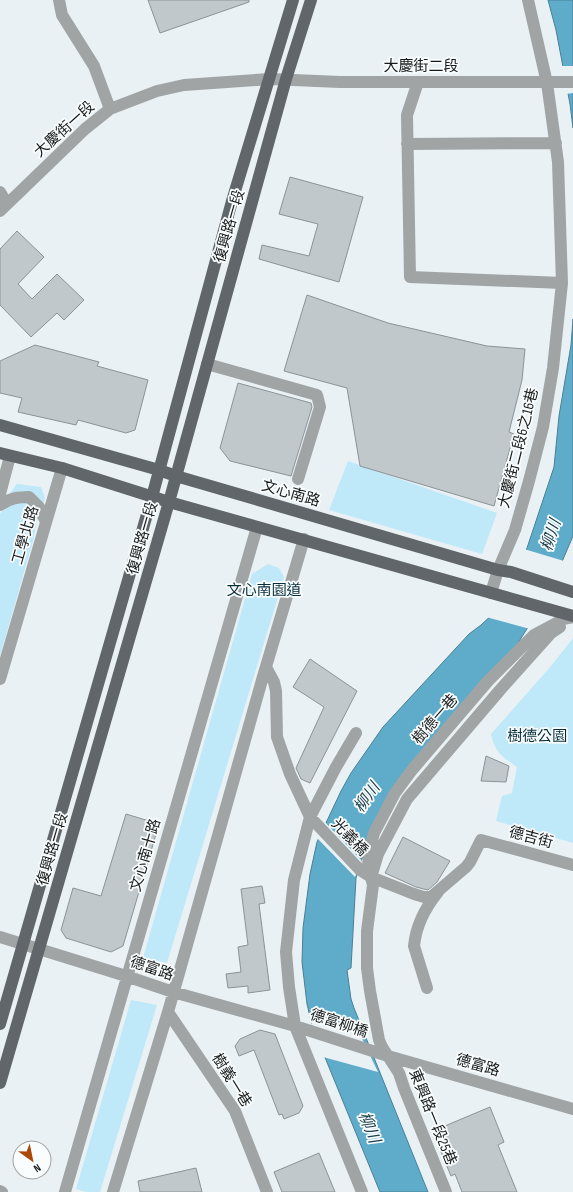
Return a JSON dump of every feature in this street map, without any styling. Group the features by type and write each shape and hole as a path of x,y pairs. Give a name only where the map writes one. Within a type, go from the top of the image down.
{"main road":[{"name":"復興路一段","path":"0,1024 152,497 232,201 293,0"},
{"name":"復興路一段","path":"0,1083 169,502 286,79 311,0"},
{"name":"文心南路","path":"0,425 159,470 498,570 511,572 573,592"},
{"path":"5,454 62,468 169,502 304,539 573,617"}],"street":[{"path":"59,0 62,15 94,66 110,109"},
{"name":"大慶街二段6之16巷","path":"496,594 498,570 515,530 543,427 553,368 562,283 558,162 550,82 528,0"},
{"name":"大慶街一段","path":"4,208 85,129 110,109 156,92 184,85 270,79"},
{"name":"大慶街二段","path":"270,79 340,82 573,82"},
{"path":"418,82 407,115 410,277 562,283"},
{"path":"407,144 556,143"},
{"name":"大慶街一段","path":"0,192 4,208"},
{"path":"207,364 317,395 320,407 298,479"},
{"path":"0,494 5,454"},
{"name":"工學北路","path":"0,679 62,468"},
{"path":"0,505 16,497 29,497 39,506 46,522"},
{"name":"文心南十路","path":"65,1192 126,976 257,527"},
{"path":"113,1192 168,1012 266,666 304,539"},
{"name":"樹德一巷","path":"388,1056 379,1040 367,968 367,931 373,885 371,877 378,854 407,799 442,756 551,633 573,617"},
{"name":"光義橋","path":"266,666 274,682 276,691 277,736 287,767 314,821 360,870 371,877"},
{"path":"356,733 336,767 314,821 294,880 286,952 294,1026 362,1192"},
{"name":"德吉街","path":"441,888 466,867 470,862 480,840 573,865"},
{"path":"371,877 424,897 431,897 441,888"},
{"path":"427,988 414,946 414,941 418,923 422,915 441,888"},
{"name":"德富路","path":"0,937 173,992 294,1026"},
{"name":"樹義一巷","path":"168,1012 235,1111 267,1192"},
{"name":"德富柳橋","path":"294,1026 374,1051"},
{"name":"德富路","path":"374,1051 573,1109"},
{"name":"東興路一段25巷","path":"388,1056 399,1073 446,1192"}],"green space":[{"path":"348,461 497,513 482,554 329,510"},
{"path":"17,484 41,487 45,498 43,505 23,491 10,493"},
{"path":"18,503 29,503 38,516 33,541 0,656 0,514 6,506"},
{"name":"文心南園道","path":"268,564 279,568 284,577 167,963 143,958 252,574"},
{"name":"樹德公園","path":"573,638 573,843 496,821 502,796 512,793 517,767 500,754 495,746 491,734 551,666"},
{"path":"131,1000 157,1005 100,1192 86,1192 76,1189"}],"water":[{"path":"548,0 573,0 573,128 556,30"},
{"name":"柳川","path":"573,319 573,536 546,599 518,643 431,741 367,843 356,878 351,968 347,970 351,999 428,1192 380,1192 324,1055 311,1021 307,1004 302,962 303,928 310,874 317,842 351,773 383,727 469,634 507,601 526,551 554,467 559,416 571,345"}],"pier":[{"path":"560,66 573,66 573,93 566,94"},
{"path":"524,549 564,561 548,600 530,629 486,617 505,600"},
{"path":"324,821 362,861 355,877 317,838"},
{"path":"308,1013 358,1030 378,1072 323,1057"}],"building":[{"path":"148,0 249,0 249,2 160,33"},
{"path":"290,177 363,197 339,282 259,259 262,245 309,256 318,224 279,214"},
{"path":"17,231 44,257 18,284 32,299 57,274 84,300 64,320 57,313 31,337 0,305 0,249"},
{"path":"307,295 388,323 487,346 525,349 522,380 509,432 514,434 494,506 360,466 347,388 284,371"},
{"path":"35,345 99,362 97,366 148,380 135,430 126,433 78,420 76,425 18,412 22,398 0,393 0,361"},
{"path":"238,383 311,403 312,407 291,476 230,461 220,448"},
{"path":"310,659 357,691 310,783 301,779 296,768 324,707 293,687"},
{"path":"486,756 509,766 506,782 481,781"},
{"path":"126,814 159,824 123,946 111,952 66,938 61,930 73,888 101,896"},
{"path":"403,837 450,861 437,882 428,890 416,887 385,873"},
{"path":"262,886 265,903 259,904 270,990 248,993 248,986 228,988 226,974 241,972 238,947 248,945 241,889"},
{"path":"260,1030 275,1034 303,1106 299,1113 284,1119 282,1114 279,1115 254,1050 239,1056 235,1046 240,1039"},
{"path":"490,1107 504,1142 498,1145 517,1192 462,1192 455,1174 451,1176 439,1147 446,1144 440,1128"},
{"path":"319,1153 335,1192 282,1192 274,1172"},
{"path":"196,1168 202,1192 140,1192 138,1181"}]}
